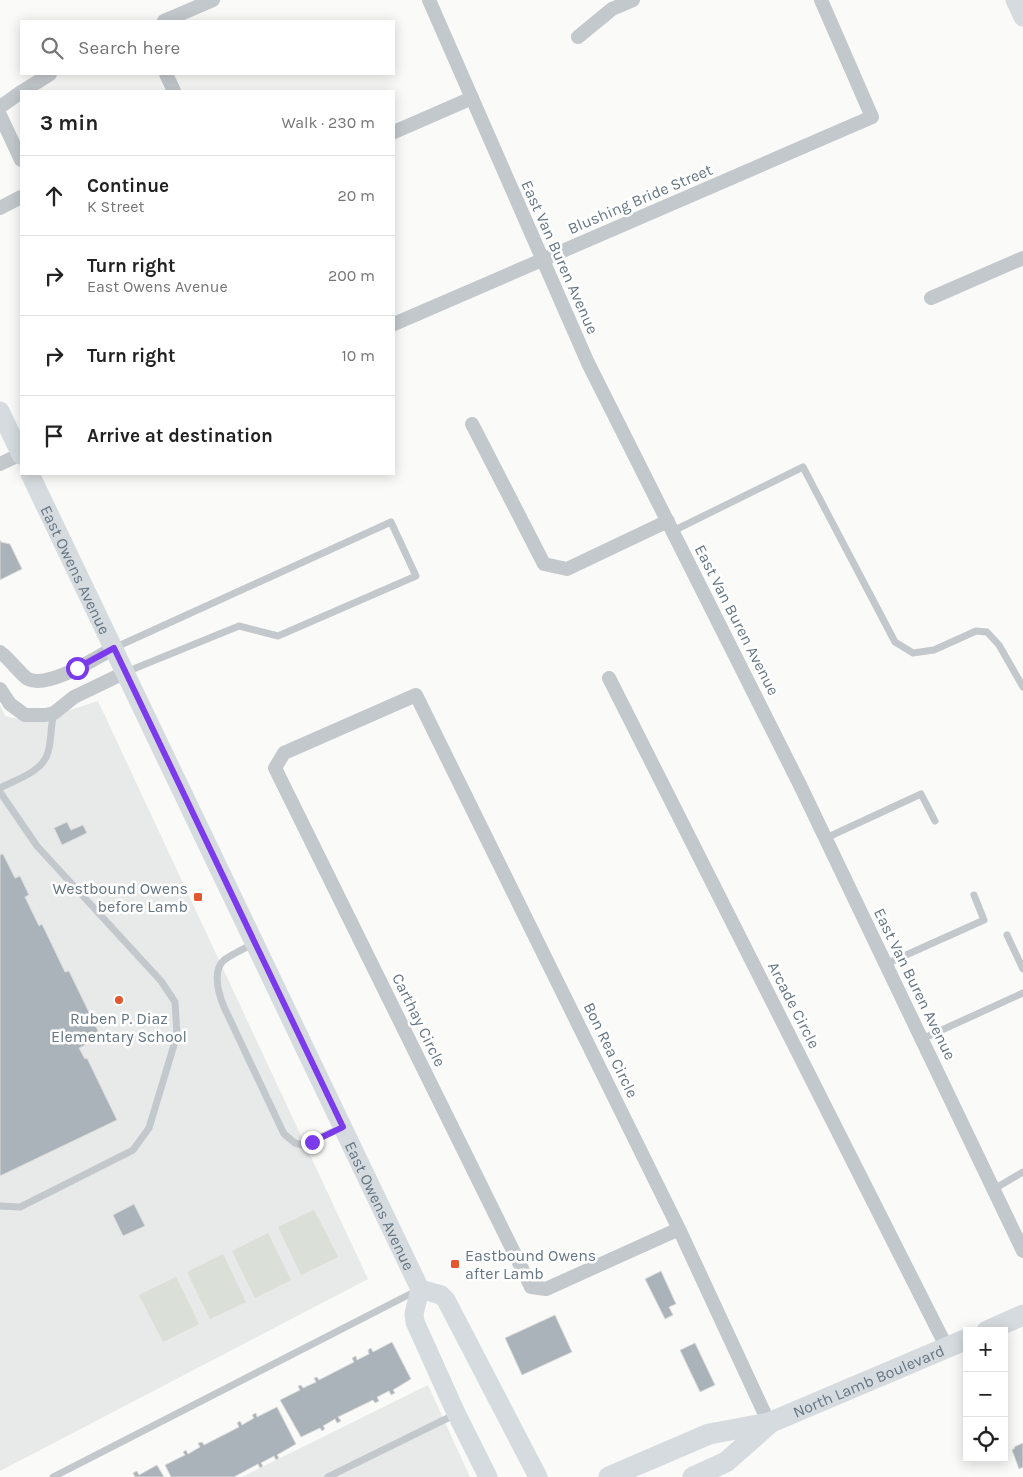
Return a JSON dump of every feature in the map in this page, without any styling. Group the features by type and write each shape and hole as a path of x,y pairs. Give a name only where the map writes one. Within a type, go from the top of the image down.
{"main road":[{"path":"1014,0 1023,17"},
{"path":"0,411 20,452"},
{"name":"East Owens Avenue","path":"30,475 420,1289 414,1314 415,1322 456,1413 488,1477"},
{"name":"East Owens Avenue","path":"420,1289 441,1295 446,1300 538,1477"},
{"path":"996,1327 1023,1315"},
{"name":"North Lamb Boulevard","path":"609,1477 709,1434 769,1423 963,1341"},
{"name":"North Lamb Boulevard","path":"693,1477 726,1462 769,1423"}],"street":[{"path":"166,20 213,0"},
{"name":"East Van Buren Avenue","path":"429,0 588,363 826,838 1023,1251"},
{"path":"578,37 612,9 633,0"},
{"name":"Blushing Bride Street","path":"395,324 872,117 821,0"},
{"path":"25,90 48,75"},
{"path":"166,75 174,90"},
{"path":"0,107 20,93"},
{"path":"395,132 472,98"},
{"path":"0,115 20,158"},
{"path":"0,208 20,198"},
{"path":"930,298 1023,258"},
{"path":"472,424 544,564 566,569 670,526"},
{"path":"0,464 20,454"},
{"path":"0,652 8,657 28,679 45,682 79,668 114,648"},
{"path":"0,689 10,704 25,715 45,715 54,713 74,698 126,672"},
{"name":"Arcade Circle","path":"609,678 947,1348"},
{"name":"Carthay Circle","path":"416,695 284,753 275,768 531,1287 546,1289 679,1229"},
{"name":"Bon Rea Circle","path":"416,695 679,1229 769,1423"}],"lane":[{"path":"670,526 803,467 895,642 913,653 934,650 976,631 988,632 999,645 1023,687"},
{"path":"114,648 391,522 416,576 278,636 239,626 126,672"},
{"path":"0,788 40,768 48,752 50,726 54,713"},
{"path":"0,792 37,846 161,981 175,1002 178,1035 149,1128 133,1150 20,1207 0,1206"},
{"path":"826,838 921,794 935,821"},
{"path":"886,964 984,920 974,895"},
{"path":"1007,935 1023,969"},
{"path":"255,943 223,962 217,980 217,988 224,1007 284,1134 289,1140 303,1145 343,1127"},
{"path":"922,1040 1023,993"},
{"path":"994,1189 1023,1172"},
{"path":"54,1477 420,1289"},
{"path":"328,1477 456,1413"}],"shaded area":[{"name":"Ruben P. Diaz Elementary School","path":"98,701 368,1279 0,1471 0,705 5,716 33,722"},
{"path":"314,1210 338,1257 301,1275 278,1227"},
{"path":"268,1233 291,1280 255,1298 232,1251"},
{"path":"223,1254 246,1302 210,1319 187,1272"},
{"path":"176,1277 199,1324 163,1342 139,1295"},
{"path":"428,1385 470,1477 242,1477"}],"building":[{"path":"0,540 10,544 22,569 0,580"},
{"path":"67,822 71,830 83,825 87,833 62,845 54,828"},
{"path":"3,854 15,878 20,876 29,895 25,897 39,926 42,924 65,972 69,971 101,1037 79,1048 85,1059 87,1058 117,1120 0,1176 0,855"},
{"path":"134,1204 145,1226 123,1236 113,1215"},
{"path":"661,1271 676,1304 669,1307 673,1315 665,1319 645,1279"},
{"path":"555,1315 572,1352 522,1375 505,1338"},
{"path":"392,1342 411,1379 393,1390 395,1393 391,1395 389,1391 377,1397 379,1401 375,1403 373,1400 338,1417 341,1421 337,1423 335,1419 323,1426 325,1429 322,1431 320,1428 301,1437 280,1400 300,1390 298,1386 301,1385 303,1388 316,1382 314,1378 317,1377 319,1380 354,1362 352,1358 356,1356 357,1360 369,1354 368,1350 371,1348 373,1352"},
{"path":"695,1343 715,1385 700,1392 680,1350"},
{"path":"277,1407 296,1444 277,1455 279,1458 276,1460 274,1456 261,1463 263,1466 260,1468 258,1464 234,1477 171,1477 165,1465 185,1455 183,1452 186,1450 188,1454 200,1447 198,1443 202,1442 204,1445 239,1427 237,1423 240,1421 242,1425 254,1418 252,1415 256,1413 257,1417"},
{"path":"1023,1443 1023,1467 1019,1469 1012,1450"},
{"path":"157,1465 164,1477 135,1477 133,1473 137,1471 139,1475"}],"place":[{"name":"Westbound Owens before Lamb","path":"198,897"},
{"name":"Ruben P. Diaz Elementary School","path":"119,1000"},
{"name":"Eastbound Owens after Lamb","path":"455,1264"}],"route":[{"path":"77,668 114,648 343,1127 312,1142"}]}
